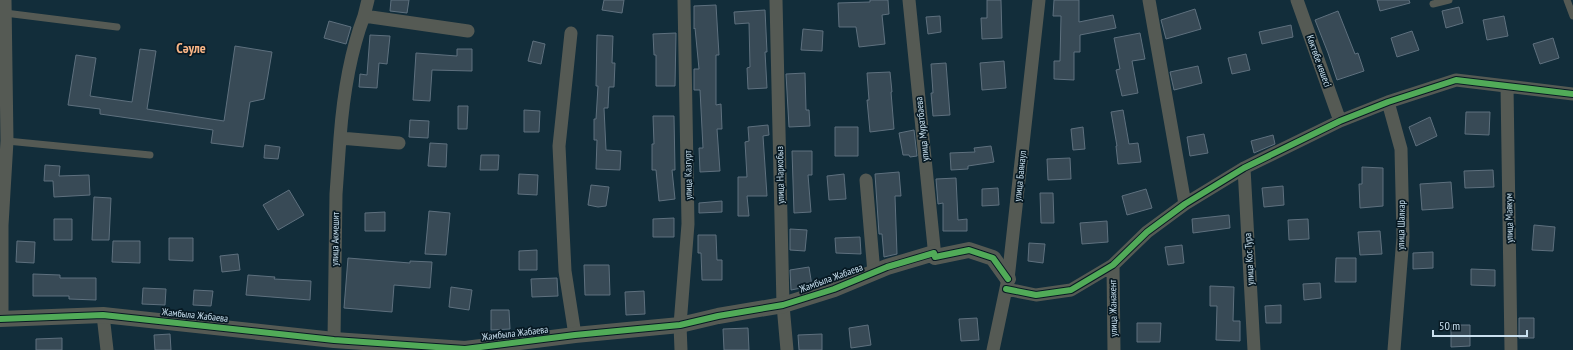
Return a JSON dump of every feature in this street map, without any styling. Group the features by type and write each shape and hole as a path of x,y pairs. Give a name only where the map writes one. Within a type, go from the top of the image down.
{"street":[{"name":"улица Акмешит","path":"334,340 336,194 341,118 356,38 368,0"},
{"name":"улица Казгурт","path":"680,350 680,325 688,224 684,0"},
{"name":"улица Наркобыз","path":"776,0 783,306 787,350"},
{"name":"улица Муратбаева","path":"909,0 935,258"},
{"name":"улица Баянаул","path":"993,350 1007,284 1039,0"},
{"path":"1149,0 1185,204"},
{"name":"Көктөбе көшесі","path":"1297,0 1340,121"},
{"path":"1,319 2,225 7,141 5,6"},
{"path":"364,16 468,31"},
{"path":"571,32 559,146 565,271 575,335"},
{"path":"1007,284 1036,295 1071,290 1113,266 1147,232 1185,204 1244,168 1340,121 1388,102 1456,80 1573,94"},
{"name":"улица Маякум","path":"1507,86 1511,350"},
{"name":"улица Шалкар","path":"1388,102 1401,149 1402,237 1394,350"},
{"path":"340,138 399,143"},
{"name":"улица Кос Тура","path":"1244,168 1254,350"},
{"path":"866,180 874,272"},
{"name":"Жамбыла Жабаева","path":"1,319 103,315 334,340 465,349 575,335 680,325 718,316 783,306 834,289 874,272 934,253 935,258 969,250 993,258 1007,284"},
{"name":"улица Жанакент","path":"1113,266 1114,350"},
{"path":"103,315 107,350"}],"lane":[{"path":"1433,4 1449,0"},
{"path":"1567,0 1573,16"},
{"path":"5,6 117,28"},
{"path":"7,141 150,155"}],"building":[{"path":"391,0 409,0 407,13 390,11"},
{"path":"604,0 624,0 622,13 602,10"},
{"path":"870,0 888,0 889,14 882,15 885,44 859,47 856,27 839,27 838,3 870,2"},
{"path":"987,0 1001,0 1002,38 982,39 981,18 987,18"},
{"path":"1054,0 1079,0 1079,22 1113,15 1116,28 1080,35 1080,52 1074,52 1074,80 1054,79 1054,61 1060,61 1061,16 1053,16"},
{"path":"1377,0 1409,0 1410,3 1380,11"},
{"path":"716,5 719,55 716,55 716,105 721,104 722,129 717,129 720,171 700,172 699,148 703,148 700,90 694,90 694,69 699,69 695,28 694,29 694,6"},
{"path":"1459,7 1463,23 1446,28 1442,11"},
{"path":"1195,9 1201,29 1166,39 1161,20"},
{"path":"765,10 767,88 748,89 747,68 750,67 749,23 735,24 734,12"},
{"path":"1338,11 1355,54 1358,53 1364,71 1337,80 1315,20"},
{"path":"940,16 941,32 928,34 926,17"},
{"path":"1504,16 1508,36 1487,40 1483,20"},
{"path":"329,21 351,27 346,44 324,38"},
{"path":"1291,25 1293,37 1262,44 1259,32"},
{"path":"803,29 823,31 822,51 801,50"},
{"path":"1412,31 1419,50 1397,57 1391,38"},
{"path":"676,33 675,86 656,86 656,55 654,55 653,34"},
{"path":"1140,33 1145,59 1132,61 1138,93 1122,96 1116,70 1120,69 1114,38"},
{"path":"370,35 390,36 387,64 379,63 377,88 359,87 360,74 367,75"},
{"path":"597,35 613,36 612,63 615,63 614,87 609,87 608,108 604,108 606,150 621,151 620,170 596,169 597,140 594,140 594,119 596,119 598,86 596,86"},
{"path":"1553,38 1559,58 1540,64 1533,44"},
{"path":"533,41 545,44 541,64 528,61"},
{"path":"235,46 272,52 264,99 250,102 243,147 211,143 213,130 100,114 100,109 68,105 76,55 96,58 90,96 132,102 140,49 156,51 147,109 224,121"},
{"path":"457,49 472,49 472,71 432,70 430,101 413,100 416,53 457,56"},
{"path":"1246,54 1250,70 1232,74 1228,58"},
{"path":"1004,61 1006,88 982,90 980,63"},
{"path":"946,63 950,115 933,116 931,64"},
{"path":"1198,66 1202,83 1174,90 1170,72"},
{"path":"890,72 894,129 870,132 867,100 869,100 867,73"},
{"path":"805,73 806,110 809,110 810,126 789,127 786,74"},
{"path":"458,106 468,106 467,129 458,129"},
{"path":"524,110 540,111 539,132 524,132"},
{"path":"1123,110 1129,144 1138,143 1141,162 1118,164 1117,146 1111,112"},
{"path":"1466,112 1490,112 1489,135 1465,134"},
{"path":"653,116 674,116 675,170 672,170 675,199 659,201 656,170 652,170 652,144 654,144"},
{"path":"1430,117 1437,136 1416,146 1409,127"},
{"path":"410,120 429,121 428,138 409,137"},
{"path":"768,125 769,135 763,136 767,196 747,196 749,216 738,216 738,177 747,177 745,142 749,141 748,127"},
{"path":"835,127 858,127 858,156 835,156"},
{"path":"1083,127 1085,149 1073,150 1071,129"},
{"path":"914,130 917,156 910,157 909,155 903,155 899,133"},
{"path":"1204,134 1208,153 1190,156 1187,137"},
{"path":"1273,135 1275,144 1254,153 1251,141"},
{"path":"430,143 447,144 446,167 428,166"},
{"path":"265,145 280,147 278,159 264,158"},
{"path":"991,146 994,162 968,166 968,169 951,170 950,153 975,152 974,148"},
{"path":"792,151 812,151 812,175 808,175 811,212 794,213"},
{"path":"481,155 499,155 498,170 480,170"},
{"path":"1070,158 1071,179 1048,180 1047,159"},
{"path":"45,165 60,166 59,176 89,175 90,195 54,197 53,181 44,181"},
{"path":"1362,167 1383,168 1383,206 1360,208 1359,184 1362,184"},
{"path":"1493,170 1494,187 1465,188 1464,171"},
{"path":"899,172 901,196 895,196 897,254 884,257 882,234 879,234 875,174"},
{"path":"519,174 538,175 537,195 518,194"},
{"path":"844,174 846,199 829,200 827,176"},
{"path":"956,178 958,220 967,219 967,231 943,231 943,203 938,204 936,179"},
{"path":"1451,182 1453,208 1422,210 1420,184"},
{"path":"591,185 609,187 606,206 598,207 588,205"},
{"path":"1283,186 1284,205 1264,207 1262,188"},
{"path":"998,188 999,205 982,206 982,189"},
{"path":"1146,189 1152,208 1127,215 1122,196"},
{"path":"289,190 304,215 278,230 263,205"},
{"path":"1040,193 1053,193 1054,223 1041,223"},
{"path":"94,197 111,198 109,240 92,240"},
{"path":"722,201 722,212 699,213 699,203"},
{"path":"429,211 450,213 446,255 425,254"},
{"path":"385,212 385,231 365,231 365,213"},
{"path":"1229,215 1230,228 1193,233 1192,219"},
{"path":"674,218 674,237 653,237 653,219"},
{"path":"54,219 72,219 72,240 54,240"},
{"path":"1308,219 1309,239 1289,240 1288,220"},
{"path":"1107,221 1108,242 1082,244 1080,223"},
{"path":"1534,225 1555,227 1553,251 1532,250"},
{"path":"790,229 807,230 805,251 790,250"},
{"path":"1380,231 1382,254 1360,255 1358,232"},
{"path":"698,235 716,235 717,260 722,260 722,280 702,280 701,253 698,253"},
{"path":"860,237 861,254 836,253 835,238"},
{"path":"169,238 193,238 193,261 169,260"},
{"path":"17,241 35,242 34,263 16,262"},
{"path":"113,241 140,241 140,263 112,262"},
{"path":"1029,243 1045,244 1043,263 1028,261"},
{"path":"1182,245 1184,263 1168,265 1165,247"},
{"path":"537,250 537,270 519,270 519,251"},
{"path":"1433,252 1433,268 1413,269 1413,253"},
{"path":"238,254 240,270 222,272 220,256"},
{"path":"348,258 410,263 410,261 432,262 430,288 394,285 392,312 344,308"},
{"path":"1336,258 1356,258 1356,282 1335,282"},
{"path":"584,265 609,265 610,295 585,295"},
{"path":"809,267 812,286 791,290 790,270"},
{"path":"1471,269 1495,270 1495,286 1471,285"},
{"path":"33,274 60,275 60,278 96,278 96,300 69,299 69,296 33,296"},
{"path":"248,275 275,277 274,279 311,281 310,300 246,295"},
{"path":"557,278 558,296 532,297 531,279"},
{"path":"1320,283 1321,298 1304,300 1303,284"},
{"path":"1210,286 1234,287 1233,321 1240,321 1240,341 1216,340 1217,306 1210,306"},
{"path":"451,287 472,290 469,310 449,307"},
{"path":"143,288 166,289 165,305 142,304"},
{"path":"194,290 213,291 211,306 193,305"},
{"path":"644,291 645,314 626,315 625,292"},
{"path":"1281,305 1281,323 1266,323 1265,306"},
{"path":"491,310 509,310 510,329 491,330"},
{"path":"977,318 979,340 961,341 959,319"},
{"path":"1519,318 1534,318 1534,338 1519,338"},
{"path":"1137,323 1161,323 1160,342 1137,342"},
{"path":"868,325 871,345 851,348 849,328"},
{"path":"1451,325 1470,325 1470,346 1451,347"},
{"path":"748,328 749,350 724,350 723,329"},
{"path":"170,334 171,350 155,350 154,335"},
{"path":"822,334 822,350 799,350 798,335"},
{"path":"62,338 62,350 36,350 36,339"}],"cycle path":[{"path":"1006,289 1036,295 1071,290 1113,265 1147,232 1185,204 1244,168 1340,121 1388,102 1456,80 1573,94"},
{"path":"0,319 103,315 334,340 465,349 575,335 680,325 718,316 783,305 834,289 887,267 934,253 935,257 969,250 993,258 1008,279"}],"district":[{"name":"Сәуле","path":"191,48"}]}
